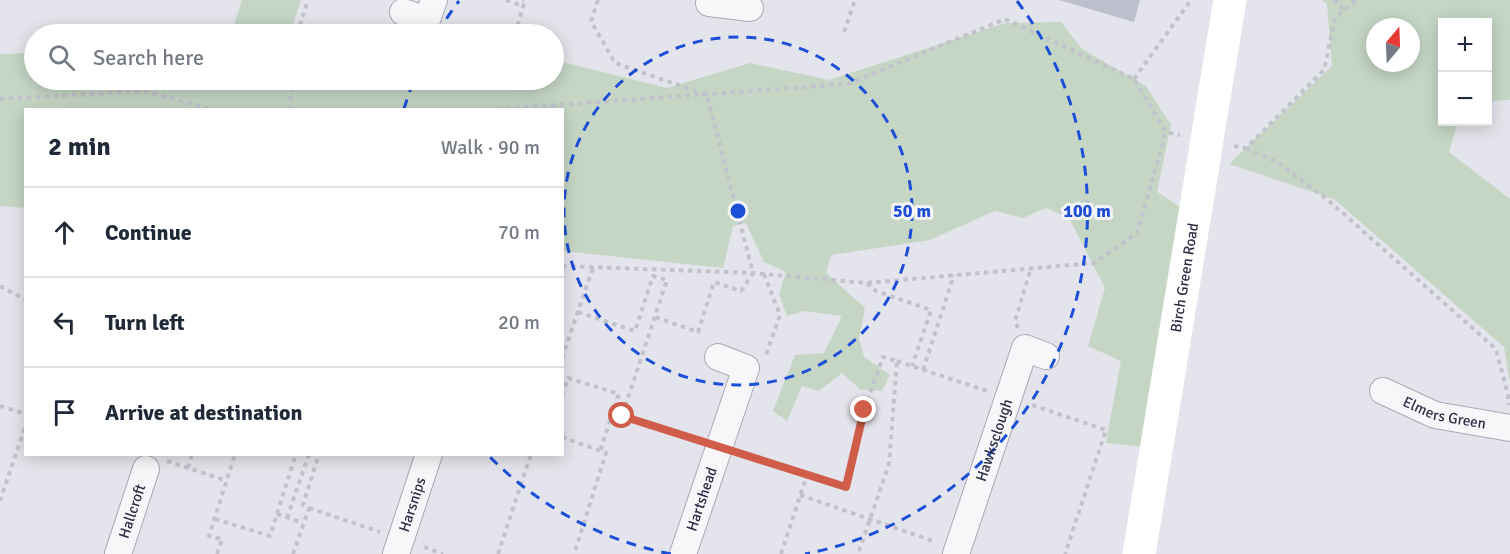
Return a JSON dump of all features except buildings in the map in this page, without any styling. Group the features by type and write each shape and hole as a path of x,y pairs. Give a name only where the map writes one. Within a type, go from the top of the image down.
{"street":[{"path":"403,12 427,20 434,0"},
{"path":"710,0 709,3 750,8"},
{"name":"Birch Green Road","path":"1139,554 1230,0"},
{"name":"Hawksclough","path":"957,551 1008,398 1035,352"},
{"path":"718,357 746,368"},
{"name":"Hartshead","path":"683,554 746,368"},
{"name":"Elmers Green","path":"1383,391 1435,415 1509,428"},
{"name":"Harsnips","path":"396,554 428,456"},
{"name":"Hallcroft","path":"118,554 152,464"}],"path":[{"path":"300,24 308,0"},
{"path":"506,0 517,4 525,0"},
{"path":"518,24 525,0"},
{"path":"598,0 591,21 615,63 707,95"},
{"path":"844,32 855,0"},
{"path":"1134,79 1191,0"},
{"path":"1334,0 1344,10"},
{"path":"1246,148 1324,70 1335,18 1356,0"},
{"path":"517,108 848,84 1005,19 1134,79 1166,132 1137,233 1094,263 866,283 753,273 653,273 564,266"},
{"path":"290,108 291,90"},
{"path":"0,99 144,91 207,108"},
{"path":"655,318 698,332 714,282 741,291 753,273 707,95"},
{"path":"1166,132 1208,132 1276,162 1328,200 1496,349 1508,395 1509,428"},
{"path":"564,352 592,268"},
{"path":"1031,268 1015,321 1035,352"},
{"path":"578,312 635,331 653,273"},
{"path":"622,416 667,280 653,273"},
{"path":"746,368 766,356 780,315 764,274"},
{"path":"923,370 954,275"},
{"path":"866,283 876,291 931,310 912,366"},
{"path":"0,286 24,299"},
{"path":"613,412 846,487 864,410 883,357 897,361 1106,430 1065,554"},
{"path":"858,554 889,464 897,361"},
{"path":"564,389 568,378 619,394 600,451"},
{"path":"0,406 24,413"},
{"path":"0,501 24,430"},
{"path":"564,438 606,453 574,554"},
{"path":"188,468 191,456"},
{"path":"217,554 222,539 209,536 234,456"},
{"path":"215,519 270,536 295,456"},
{"path":"288,518 308,456"},
{"path":"293,554 309,508 303,505 318,456"},
{"path":"498,554 530,456"},
{"path":"152,464 188,468 227,481"},
{"path":"781,554 807,475"},
{"path":"800,495 957,551"},
{"path":"277,514 303,523"}],"green space":[{"path":"242,0 301,0 293,24 234,24"},
{"path":"1322,0 1510,0 1510,100 1492,101 1492,18 1438,18 1438,126 1457,126 1449,152 1510,199 1510,383 1504,347 1334,199 1229,164 1332,66 1327,4"},
{"path":"1061,22 1082,49 1146,86 1171,125 1157,192 1187,211 1148,447 1106,443 1121,361 1088,346 1105,288 1069,218 1046,208 1023,218 995,211 930,240 831,255 826,273 865,308 859,338 864,357 890,375 882,391 861,390 842,373 819,391 802,386 787,421 773,411 795,355 824,353 842,316 804,311 787,316 779,294 786,272 764,262 746,223 733,226 723,268 564,251 564,108 24,108 24,208 0,206 0,54 24,53 24,90 564,90 564,62 667,88 750,63 829,80 1005,23"}],"route":[{"path":"622,416 846,487 864,410"}]}
